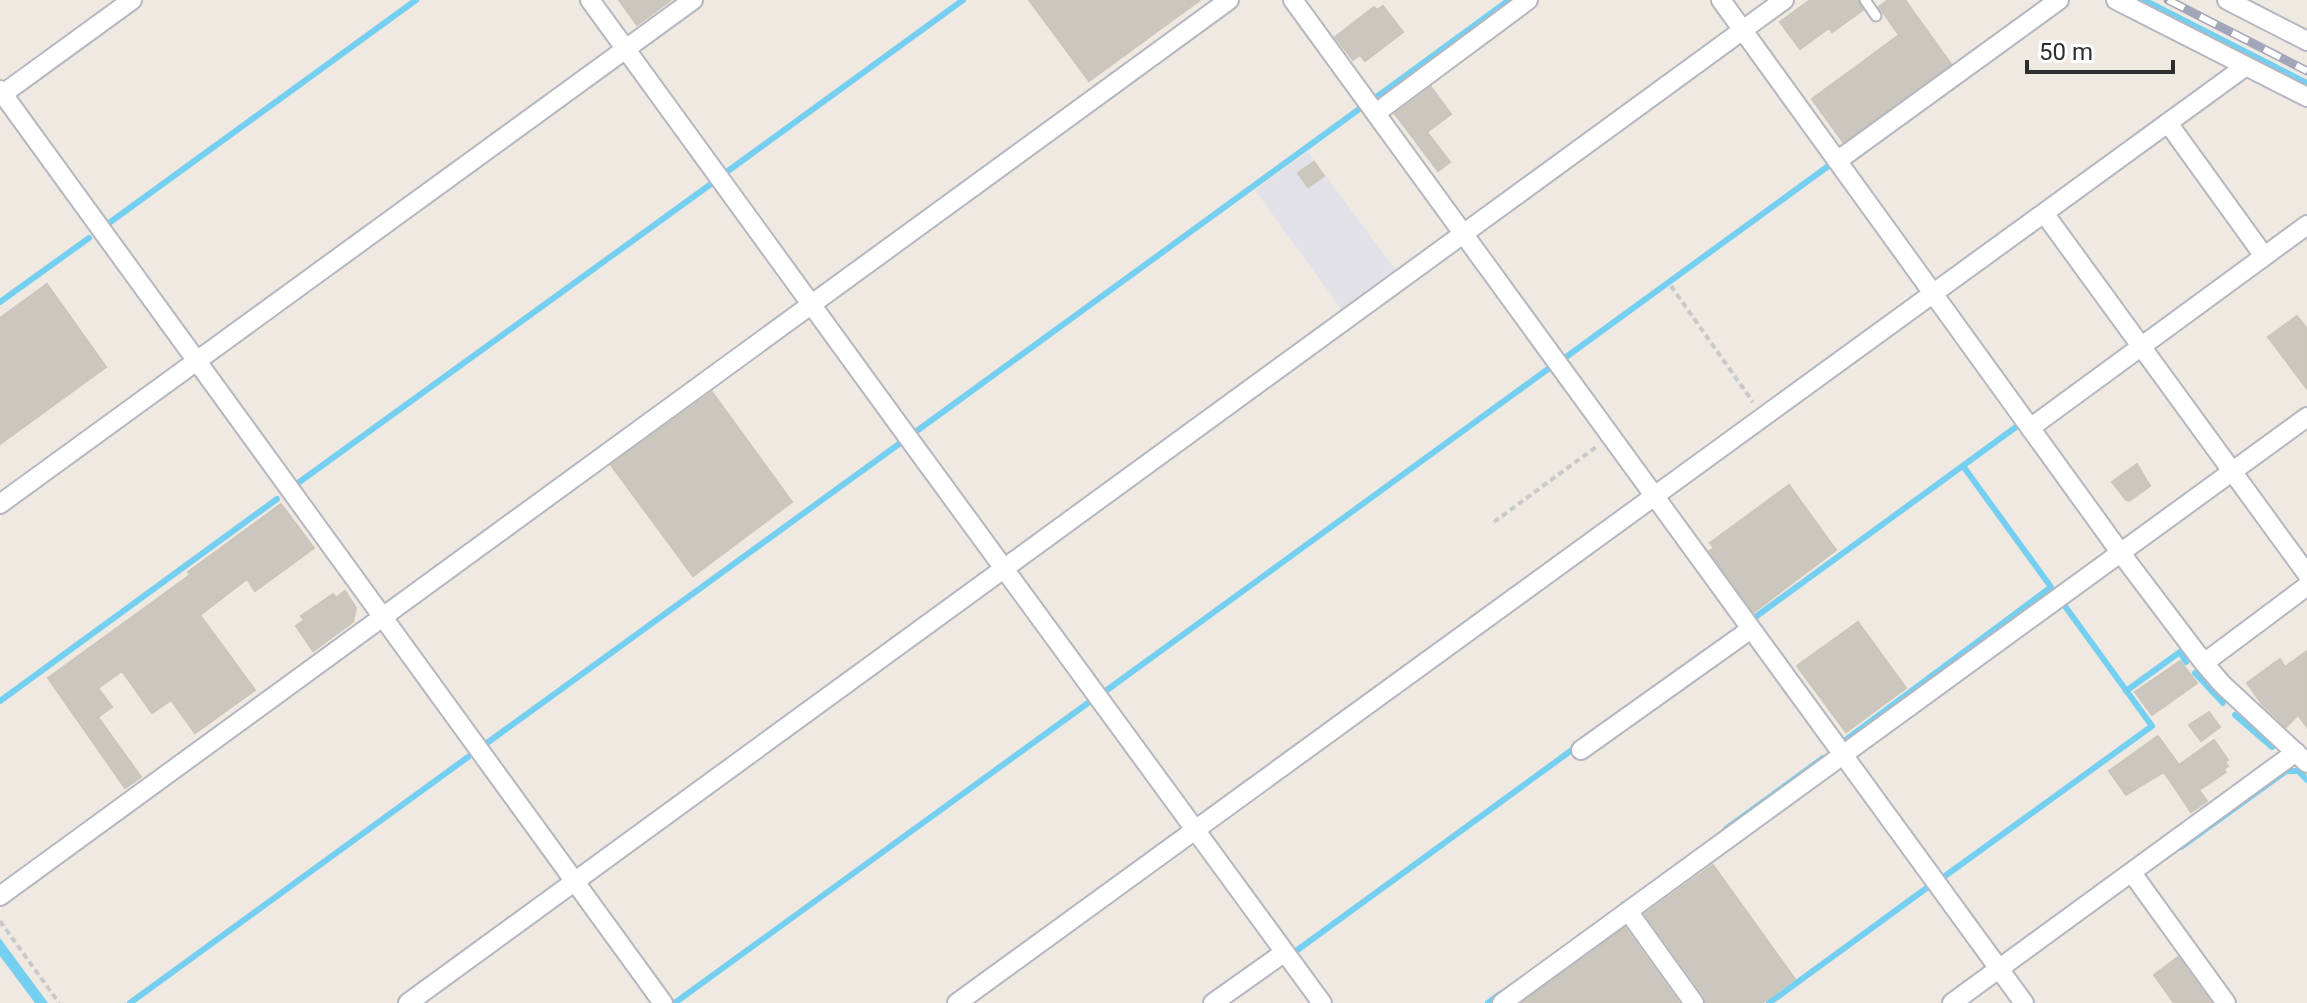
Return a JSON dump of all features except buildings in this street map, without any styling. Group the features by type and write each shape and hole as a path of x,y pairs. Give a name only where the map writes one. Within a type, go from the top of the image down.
{"street":[{"path":"132,0 1,93 663,1003"},
{"path":"590,0 810,306 1322,1003"},
{"path":"0,504 693,0"},
{"path":"0,896 1229,0"},
{"path":"1293,0 2024,1003"},
{"path":"1376,113 1528,0"},
{"path":"1721,0 2120,552 2204,663 2222,684 2301,758 2132,873 1952,1003"},
{"path":"408,1003 1784,0"},
{"path":"1837,161 2059,0"},
{"path":"2116,0 2307,97"},
{"path":"2230,1 2307,41"},
{"path":"957,1003 2246,66"},
{"path":"2168,123 2264,256"},
{"path":"2044,213 2307,574"},
{"path":"2030,428 2307,225"},
{"path":"1502,1003 2307,417"},
{"path":"2204,663 2307,586"},
{"path":"1581,750 1751,629"},
{"path":"2132,873 2226,1003"},
{"path":"1628,911 1694,1003"},
{"path":"1213,1003 1285,952"}],"lane":[{"path":"1865,0 1876,16"}],"path":[{"path":"1671,286 1763,417"},
{"path":"1494,522 1611,436"},
{"path":"0,921 59,1003"}],"shaded area":[{"path":"1308,152 1398,273 1344,313 1255,190"}],"water":[{"path":"0,938 48,1003 35,1003 0,956"}],"waterway":[{"path":"109,223 416,0"},
{"path":"728,171 963,0"},
{"path":"1378,96 1509,0"},
{"path":"2144,0 2307,83"},
{"path":"918,430 1358,110"},
{"path":"1566,357 1827,167"},
{"path":"298,483 711,184"},
{"path":"0,302 89,238"},
{"path":"1107,690 1548,369"},
{"path":"1754,618 2016,427"},
{"path":"487,743 899,444"},
{"path":"1847,739 2051,587 1963,466"},
{"path":"0,701 277,499"},
{"path":"1945,876 2152,726 2062,602"},
{"path":"2126,691 2180,652 2186,662"},
{"path":"2195,673 2223,703"},
{"path":"676,1002 1088,703"},
{"path":"2235,715 2272,747"},
{"path":"1296,951 1576,747"},
{"path":"130,1003 468,757"},
{"path":"1726,829 1823,758"},
{"path":"2181,847 2286,771 2298,771 2307,780"},
{"path":"1769,1003 1928,887"},
{"path":"1488,1003 1500,994"}],"railway":[{"path":"2168,0 2307,71"}]}
